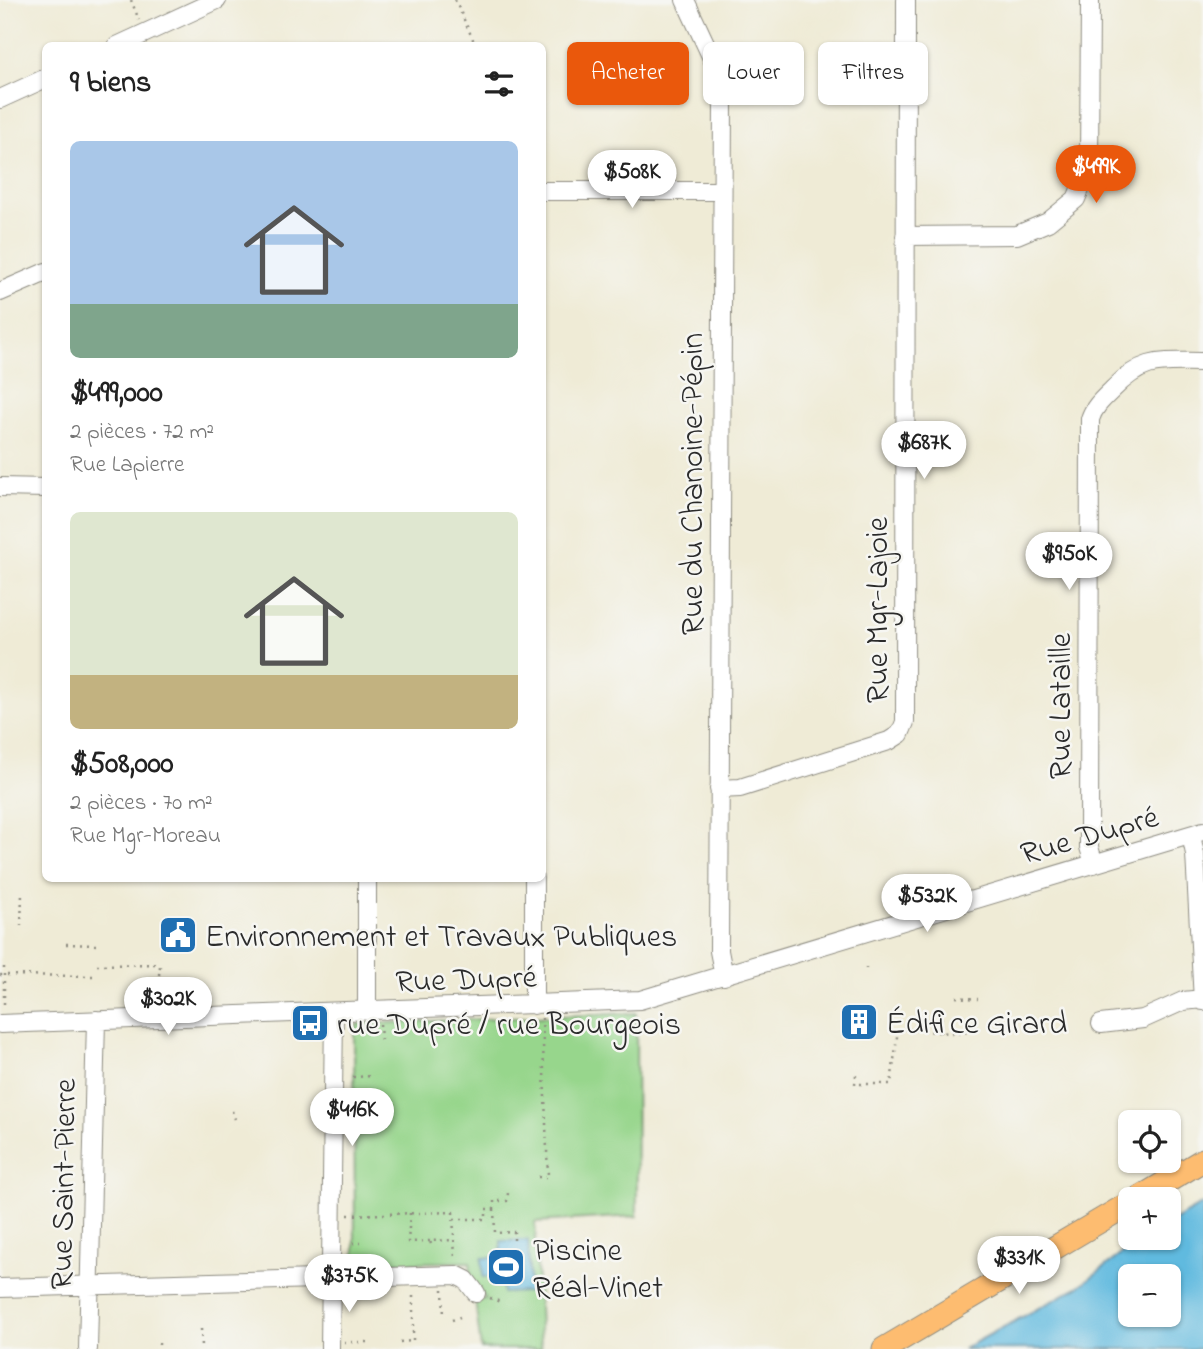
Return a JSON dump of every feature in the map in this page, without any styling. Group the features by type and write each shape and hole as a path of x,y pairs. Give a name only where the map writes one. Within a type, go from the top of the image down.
{"main road":[{"path":"1158,1187 1203,1160"},
{"path":"884,1349 1118,1210"}],"street":[{"path":"145,40 216,0"},
{"name":"Rue du Chanoine-Pépin","path":"685,0 720,78 719,951 724,976"},
{"name":"Rue Mgr-Lajoie","path":"719,789 740,788 889,741 904,726 906,0"},
{"path":"905,236 1017,235 1048,222 1076,199 1089,169 1090,0"},
{"path":"0,99 42,80"},
{"path":"546,191 721,191"},
{"path":"0,292 42,274"},
{"name":"Rue Lataille","path":"1094,864 1089,847 1089,424 1099,403 1131,370 1146,363 1203,362"},
{"path":"0,487 42,488"},
{"path":"1101,1024 1143,1018 1183,1001 1203,1000 1195,854 1197,833"},
{"name":"Rue Dupré","path":"2,1018 96,1020 334,1012 373,1016 538,1010 640,1000 1197,833"},
{"path":"367,882 373,1016"},
{"path":"534,882 538,1010"},
{"path":"334,1012 333,1264 330,1279 335,1346"},
{"name":"Rue Saint-Pierre","path":"88,1349 96,1020"},
{"path":"0,1288 456,1275 466,1280 478,1296"}],"path":[{"path":"131,0 145,40"},
{"path":"455,0 475,42"},
{"path":"21,926 22,893"},
{"path":"66,944 98,945"},
{"path":"866,963 866,969"},
{"path":"97,965 160,965 159,975"},
{"path":"2,1018 4,967"},
{"path":"2,975 97,976"},
{"path":"956,997 978,999"},
{"path":"538,1010 545,1040 547,1176 538,1177"},
{"path":"940,1032 942,1011"},
{"path":"373,1016 381,1042"},
{"path":"856,1075 855,1084 891,1084 898,1029 964,1034 975,1023"},
{"path":"353,1077 373,1076"},
{"path":"232,1111 236,1119"},
{"path":"508,1194 507,1201 494,1202 495,1233 514,1232 514,1240"},
{"path":"454,1219 486,1219 486,1209 494,1209"},
{"path":"353,1215 453,1212 455,1264"},
{"path":"411,1213 413,1222"},
{"path":"411,1213 408,1242 454,1240"},
{"path":"353,1243 361,1242"},
{"path":"443,1286 444,1317"},
{"path":"400,1342 414,1341 413,1294"},
{"path":"478,1296 496,1298 503,1303"},
{"path":"452,1320 460,1317"},
{"path":"201,1329 202,1346"},
{"path":"335,1346 369,1342"},
{"path":"159,1343 159,1349"}],"green space":[{"path":"636,1013 637,1216 535,1222 541,1349 481,1349 475,1300 485,1299 471,1278 470,1262 357,1263 354,1032 358,1024"}],"water":[{"path":"1203,1204 1203,1349 963,1349 1078,1287 1127,1250 1181,1250 1181,1216"},
{"name":"Piscine Réal-Vinet","path":"528,1240 530,1292 503,1293 501,1277 483,1277 482,1258 501,1257 501,1241"}],"place":[{"name":"Environnement et Travaux Publiques","path":"178,935"},
{"name":"Édifice Girard","path":"859,1022"},
{"name":"rue Dupré / rue Bourgeois","path":"310,1023"},
{"name":"Piscine Réal-Vinet","path":"506,1267"}]}
